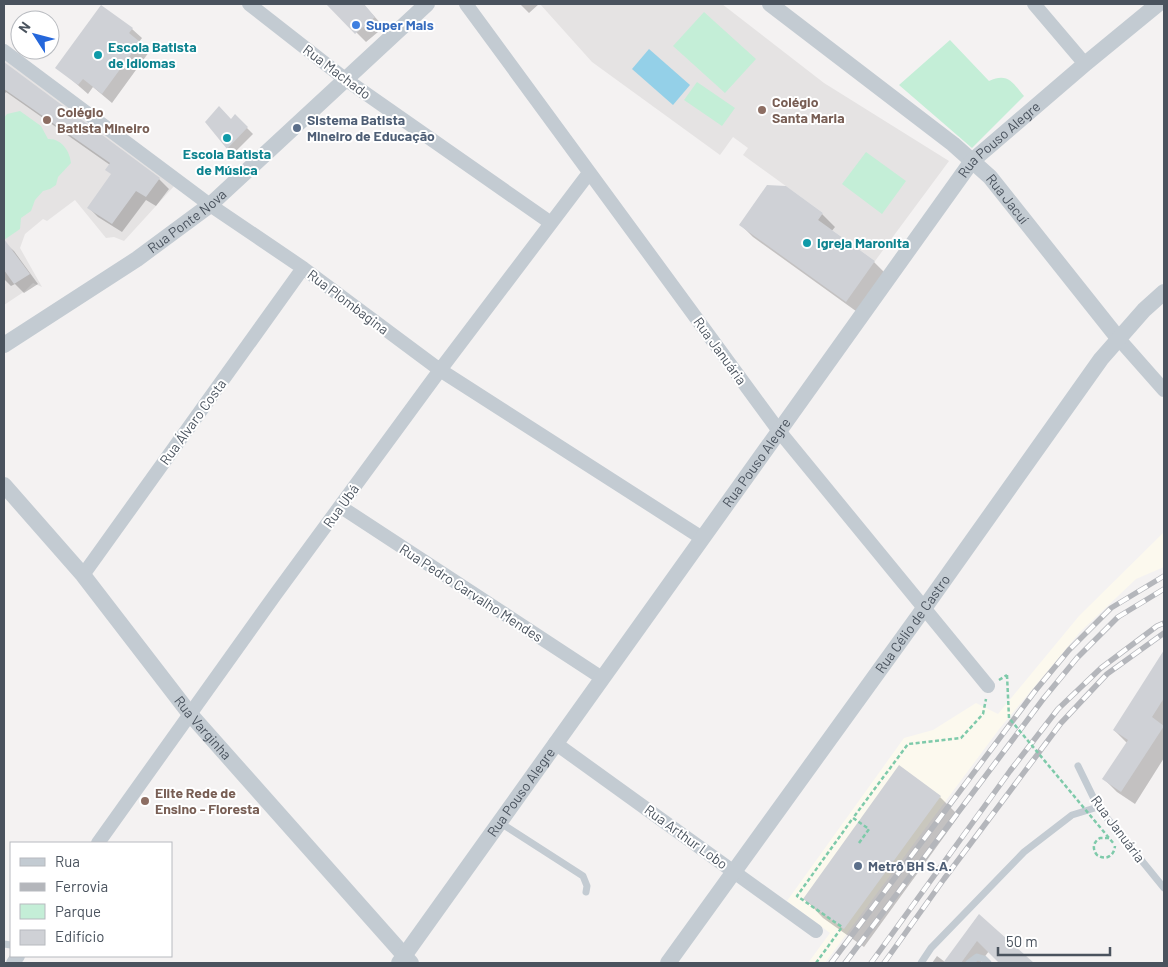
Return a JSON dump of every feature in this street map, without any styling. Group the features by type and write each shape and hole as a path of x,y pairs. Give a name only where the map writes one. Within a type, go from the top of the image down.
{"street":[{"name":"Rua Machado","path":"249,4 345,79 551,223"},
{"name":"Rua Ponte Nova","path":"4,345 137,258 210,205 427,4"},
{"name":"Rua Januária","path":"466,4 779,431 988,686"},
{"name":"Rua Jacuí","path":"770,4 953,144 990,177 1118,338 1164,390"},
{"path":"1034,4 1085,64"},
{"name":"Rua Pouso Alegre","path":"405,961 555,743 972,162 1085,64 1158,4"},
{"name":"Rua Plombagina","path":"4,51 210,205 303,268 440,370 702,538"},
{"name":"Rua Ubá","path":"99,842 440,370 589,173"},
{"name":"Rua Álvaro Costa","path":"83,575 303,268"},
{"name":"Rua Célio de Castro","path":"668,963 925,607 1097,364 1144,310 1164,292"},
{"name":"Rua Ponte Nova","path":"4,355 20,335"},
{"name":"Rua Varginha","path":"4,485 83,575 190,714 405,961"},
{"name":"Rua Pedro Carvalho Mendes","path":"341,507 602,678"},
{"name":"Rua Arthur Lobo","path":"555,743 816,931"}],"lane":[{"name":"Rua Januária","path":"1078,766 1098,807 1164,888"},
{"path":"921,963 931,948 1024,852 1072,815 1098,807"},
{"path":"499,822 583,876 587,886 586,892"},
{"path":"969,963 977,957 984,959 988,963"}],"path":[{"path":"1007,675 1009,718 1114,844 1112,854 1107,858 1100,857 1095,852 1094,846 1097,839 1100,838 1107,837 1127,842"},
{"path":"816,963 842,927 797,896 908,744 960,738 983,714 988,686"},
{"path":"853,818 869,829 859,843"}],"shaded area":[{"name":"Colégio Santa Maria","path":"540,4 722,4 824,83 949,161 875,261 818,220 823,213 743,155 748,148 733,137 720,155 592,62"},
{"name":"Colégio Batista Mineiro","path":"4,57 176,184 124,241 114,237 106,238 75,200 47,221 43,219 25,234 20,248 42,287 33,283 25,291 4,305"},
{"path":"1164,532 1164,567 1136,579 1080,632 1000,728 825,963 808,963 830,933 787,901 904,738 933,730 976,703 998,714 1079,616"}],"green space":[{"path":"704,12 756,59 725,93 673,46"},
{"path":"950,40 989,81 1006,78 1024,96 972,148 899,85"},
{"path":"697,82 735,108 722,126 684,100"},
{"path":"20,111 41,126 48,139 53,139 64,146 69,154 71,163 58,177 56,185 43,191 35,200 31,211 21,218 20,229 4,240 4,118 7,114"},
{"path":"866,152 906,181 882,214 842,184"}],"water":[{"path":"649,49 690,85 673,105 632,69"}],"building":[{"name":"Super Mais","path":"326,4 364,4 375,17 355,34"},
{"name":"Escola Batista de Idiomas","path":"101,5 133,28 129,33 140,42 102,94 83,79 78,85 55,68"},
{"path":"4,62 160,178 146,197 136,191 112,224 87,208 111,174 105,170 110,163 4,89"},
{"name":"Escola Batista de Música","path":"219,106 231,119 235,114 248,127 227,149 205,122"},
{"name":"Igreja Maronita","path":"767,185 786,186 823,213 818,220 875,261 846,302 739,225"},
{"path":"4,239 30,274 14,284 4,270"},
{"path":"1164,650 1164,698 1152,717 1164,726 1121,792 1102,779 1128,740 1113,730"},
{"name":"Metrô BH S.A.","path":"899,765 941,796 844,929 803,899"},
{"path":"979,914 1034,963 999,963 977,941 961,963 943,963"}],"railway":[{"path":"831,963 1035,691 1069,650 1111,608 1164,576"},
{"path":"845,963 1044,698 1077,658 1118,617 1164,589"},
{"path":"871,963 1010,771 1058,709 1101,668 1157,626 1164,623"},
{"path":"884,963 944,879 1061,723 1107,674 1164,633"}],"place":[{"name":"Super Mais","path":"356,25"},
{"name":"Escola Batista de Idiomas","path":"98,55"},
{"name":"Colégio Santa Maria","path":"762,110"},
{"name":"Colégio Batista Mineiro","path":"47,120"},
{"name":"Sistema Batista Mineiro de Educação","path":"297,128"},
{"name":"Escola Batista de Música","path":"227,138"},
{"name":"Igreja Maronita","path":"807,243"},
{"name":"Elite Rede de Ensino - Floresta","path":"145,801"},
{"name":"Metrô BH S.A.","path":"858,866"}]}
